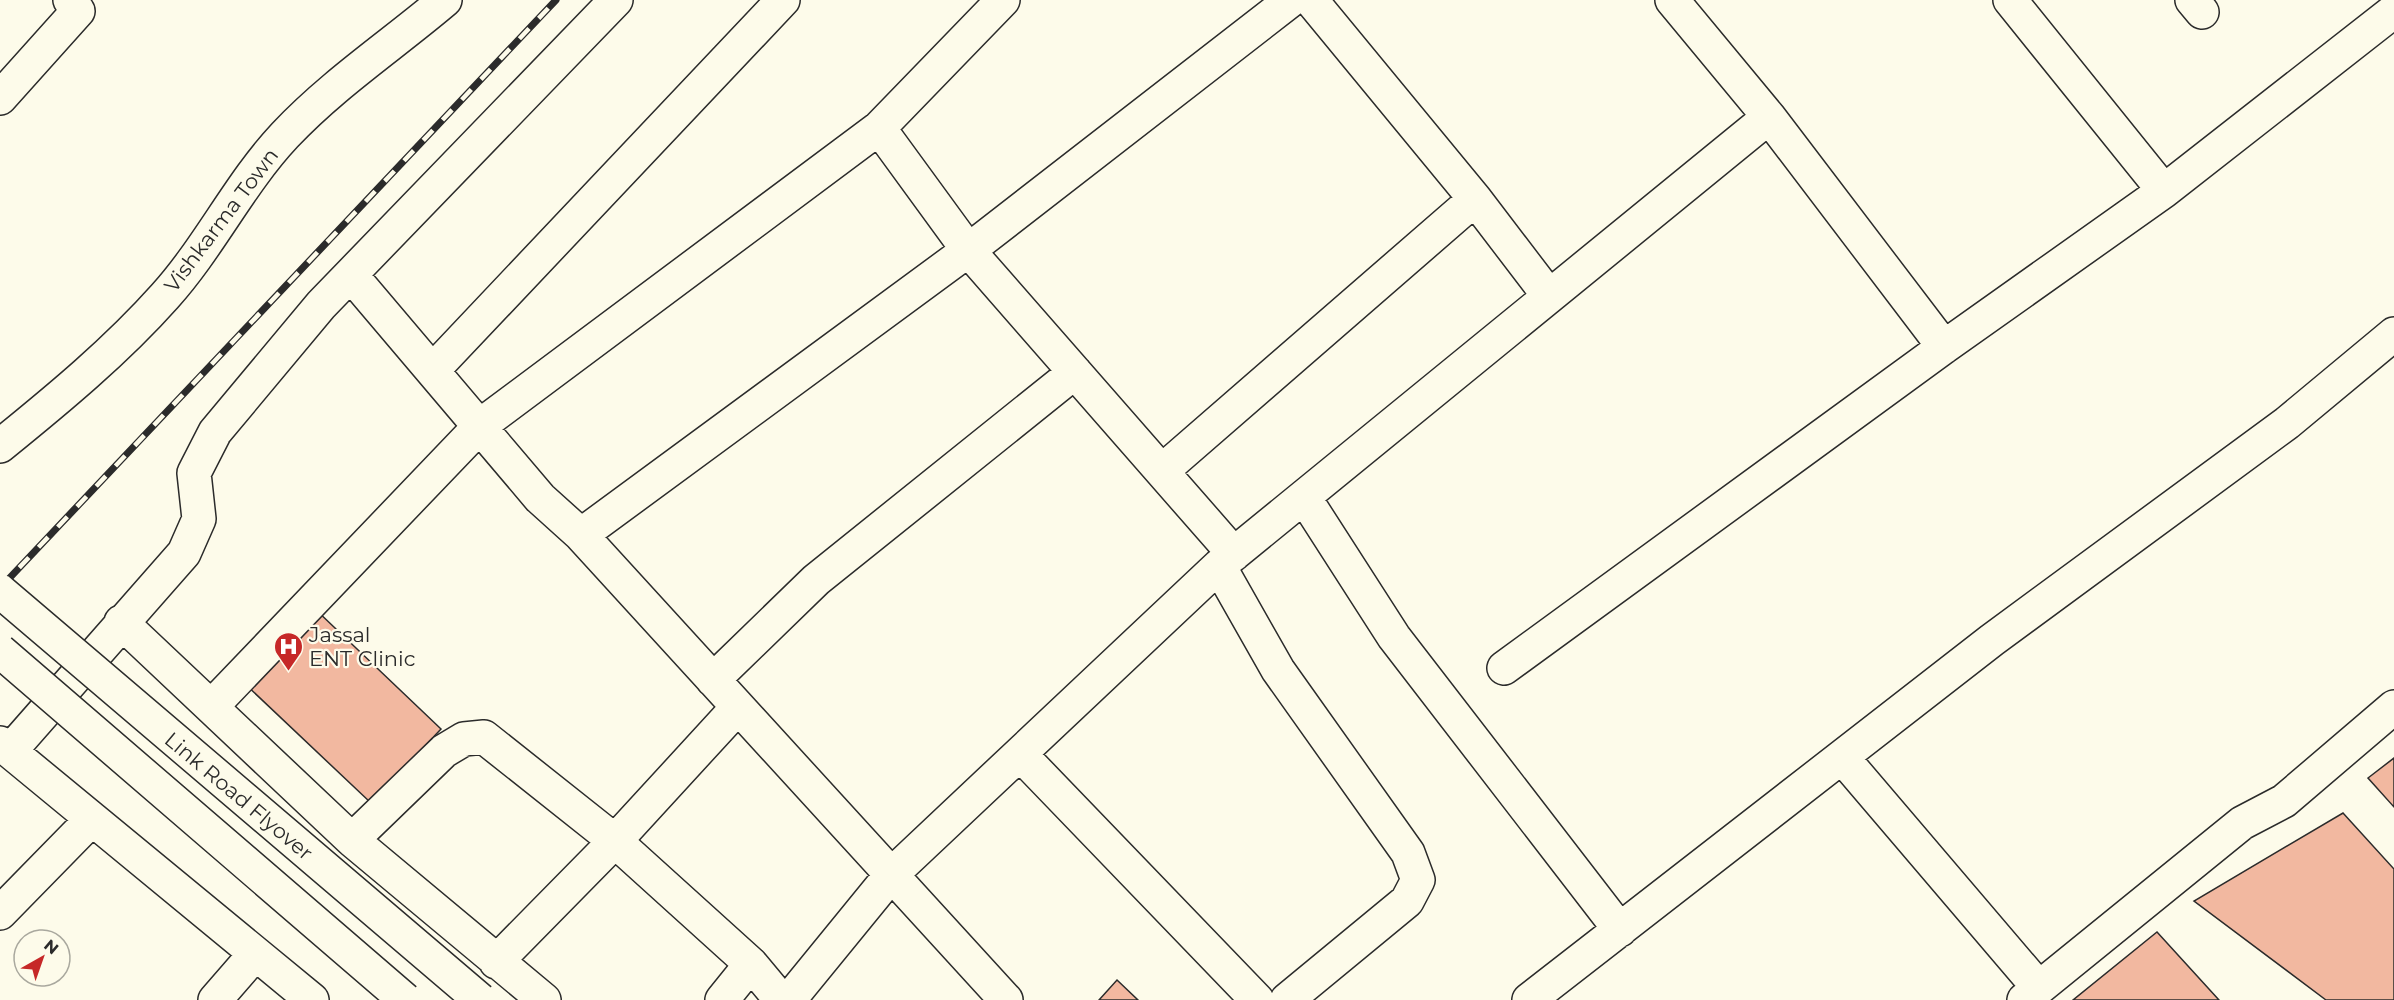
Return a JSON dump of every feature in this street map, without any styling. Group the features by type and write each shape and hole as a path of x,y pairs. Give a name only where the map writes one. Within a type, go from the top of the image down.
{"street":[{"path":"0,98 78,11 69,0"},
{"name":"Vishkarma Town","path":"0,446 75,384 166,295 202,249 256,169 284,136 317,103 445,0"},
{"path":"312,1000 5,747 184,553 199,519 194,473 215,432 351,275 616,0"},
{"path":"433,370 783,0"},
{"path":"212,706 481,425 879,128 1003,0"},
{"path":"581,535 968,250 1291,0"},
{"path":"1311,0 1475,199 1549,297"},
{"path":"1672,0 1769,117 1944,347"},
{"path":"2010,0 2163,191"},
{"path":"1504,668 1944,347 2163,191 2394,11"},
{"path":"789,1000 891,875 1227,560 1769,117"},
{"path":"879,128 968,250 1162,471 1227,560 1278,670 1408,853 1418,880 1407,901 1287,1000"},
{"path":"1162,471 1475,199"},
{"path":"351,275 481,425 540,498 581,535 1006,1000"},
{"path":"1529,1000 1992,640 2287,423 2394,334"},
{"path":"713,680 816,580 1075,372"},
{"path":"1304,497 1394,637 1620,930"},
{"name":"Link Road Flyover","path":"0,591 480,1000"},
{"path":"121,622 352,840 544,1000"},
{"path":"0,651 405,1000"},
{"path":"496,962 615,841 738,707"},
{"path":"1842,757 2032,994 2242,823 2284,801 2394,707"},
{"path":"352,840 444,751 464,739 484,737 615,841 751,964 781,1000"},
{"path":"1020,754 1257,1000"},
{"path":"0,913 92,819"},
{"path":"214,1000 255,954"},
{"path":"722,1000 751,964"}],"building":[{"path":"314,608 441,729 371,803 243,682"},
{"path":"2394,758 2394,807 2368,778"},
{"path":"2343,813 2394,869 2394,1000 2326,1000 2194,901"},
{"path":"2157,932 2219,1000 2073,1000"},
{"path":"1117,980 1138,1000 1099,1000"}],"railway":[{"path":"0,588 556,0"}],"place":[{"name":"Jassal ENT Clinic","path":"288,672"}]}
